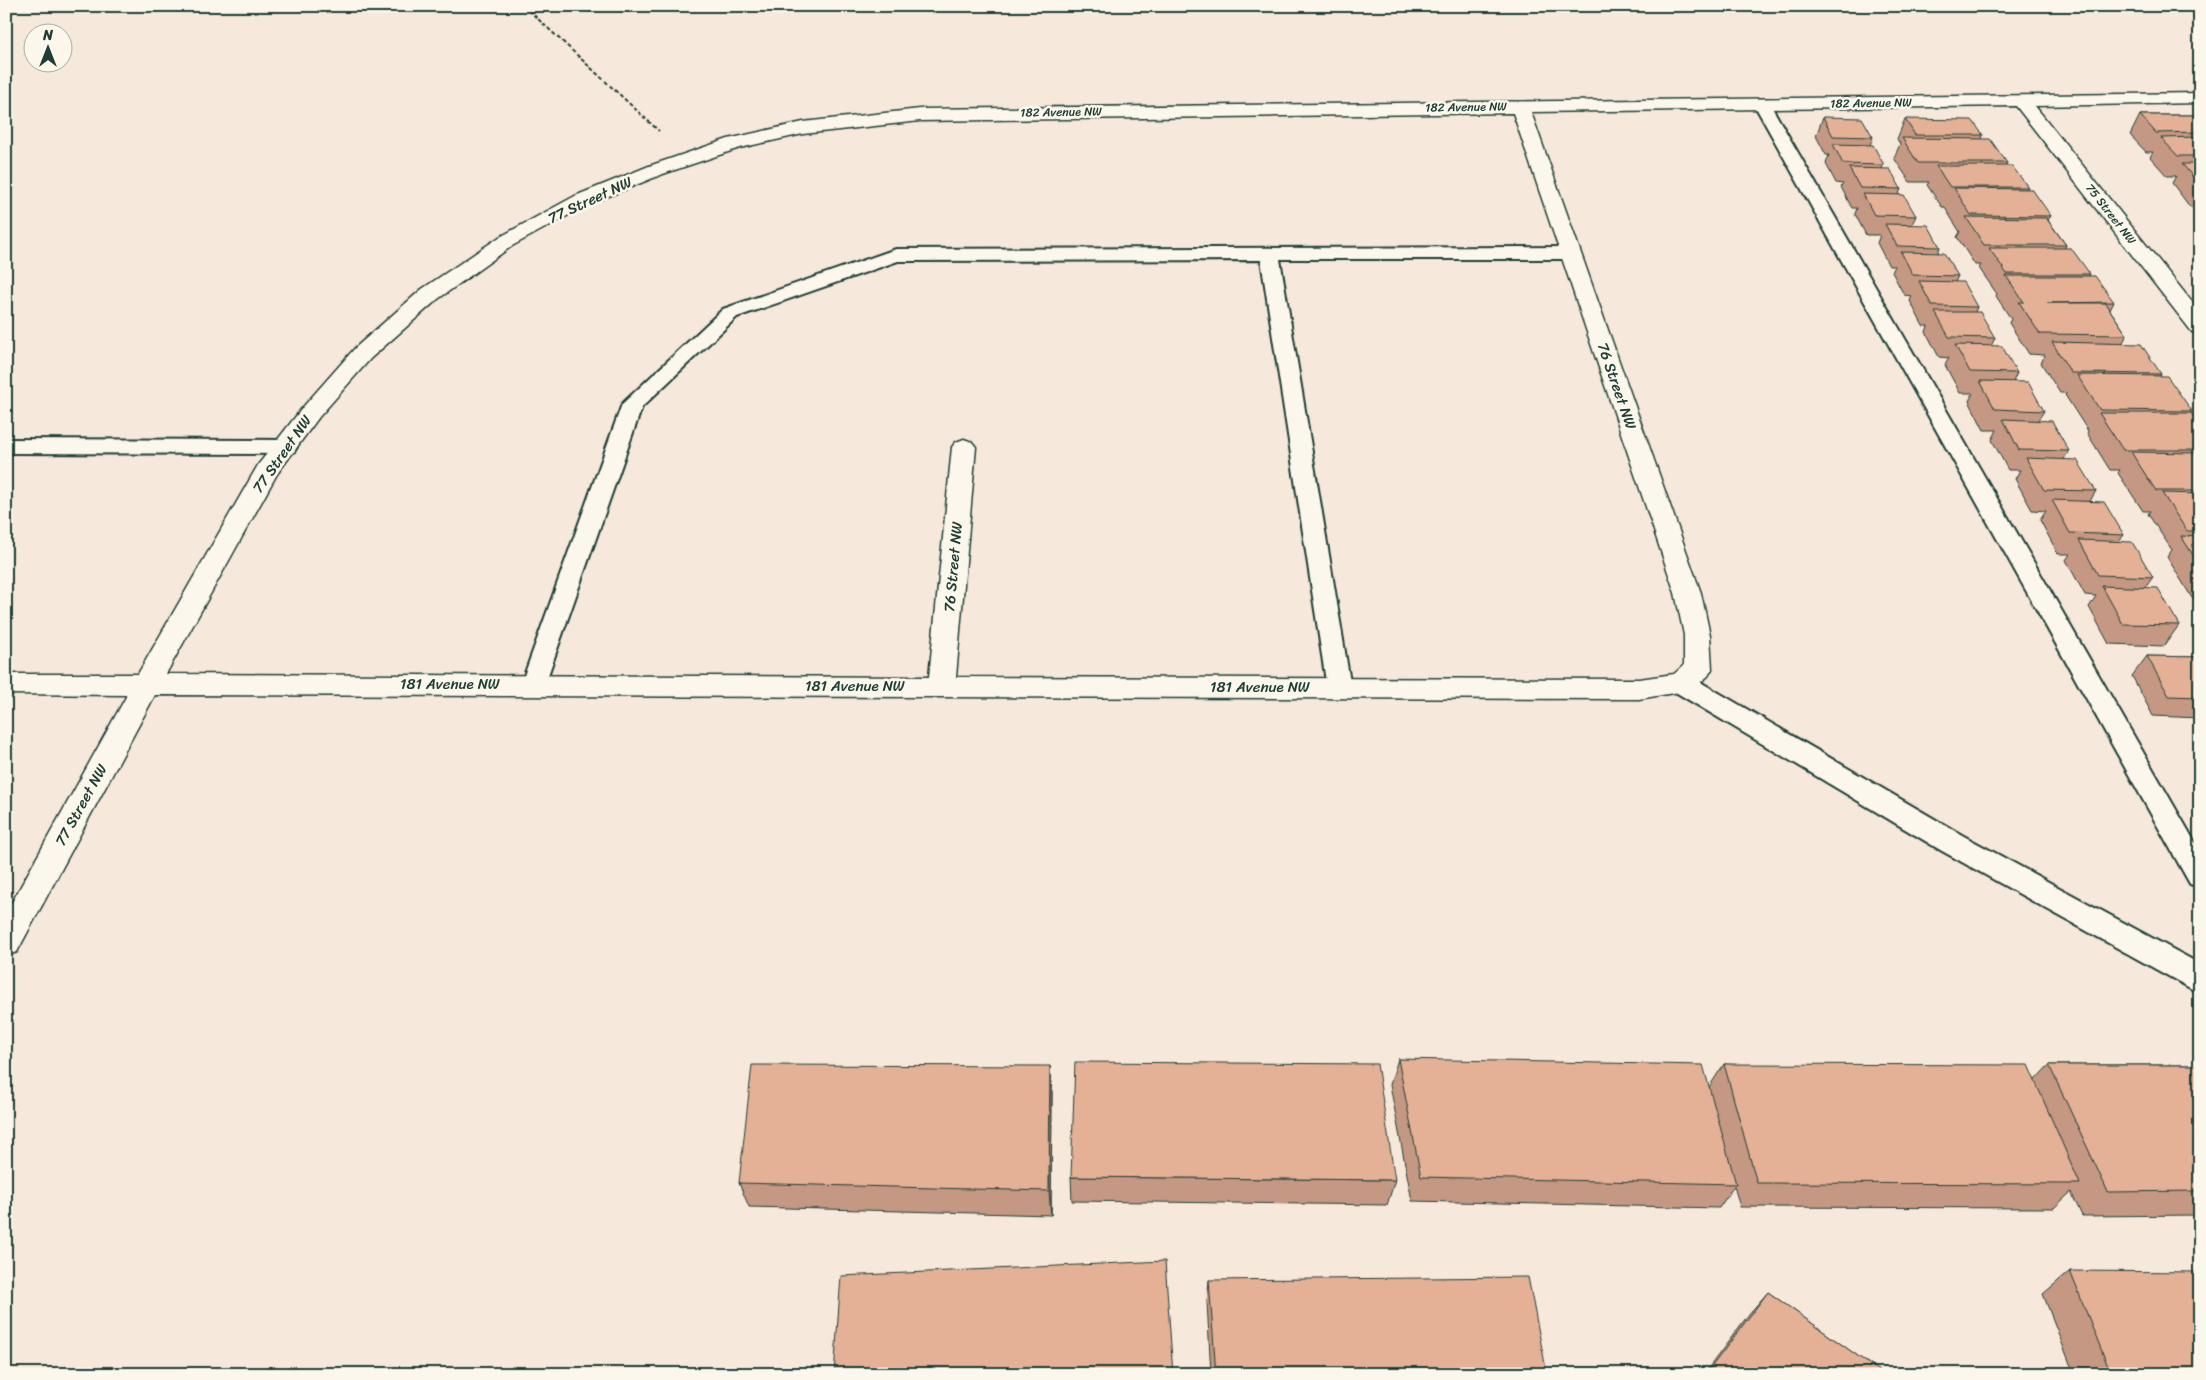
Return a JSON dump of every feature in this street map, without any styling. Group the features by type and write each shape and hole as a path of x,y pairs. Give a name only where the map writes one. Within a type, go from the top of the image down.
{"street":[{"name":"182 Avenue NW","path":"735,143 802,128 920,115 2200,98"},
{"name":"75 Street NW","path":"2022,101 2200,328"},
{"name":"76 Street NW","path":"1520,107 1688,593 1697,635 1689,676"},
{"name":"77 Street NW","path":"6,943 147,683 267,471 311,412 363,353 430,294 505,242 582,200 688,158 735,143"},
{"name":"76 Street NW","path":"942,686 964,447"},
{"name":"181 Avenue NW","path":"6,684 532,684 1639,689 1689,676"}],"lane":[{"path":"1762,104 2200,876"},
{"path":"532,684 632,404 730,313 896,254 1571,253"},
{"path":"1270,254 1339,688"},
{"path":"6,446 286,447"},
{"path":"1689,676 1952,843 2200,979"}],"path":[{"path":"524,6 688,158"}],"building":[{"path":"2140,115 2200,115 2200,132 2156,133"},
{"path":"1823,117 1862,118 1873,137 1833,136"},
{"path":"1905,119 1972,120 1983,135 1915,135"},
{"path":"2200,137 2200,156 2178,156 2161,138"},
{"path":"1902,138 1990,139 2007,163 1918,163"},
{"path":"1833,144 1873,145 1884,165 1843,164"},
{"path":"2182,164 2200,164 2200,185"},
{"path":"1936,166 2012,166 2028,187 1950,187"},
{"path":"1849,168 1890,169 1901,189 1860,188"},
{"path":"1954,188 2032,189 2051,216 1971,215"},
{"path":"1863,194 1904,195 1916,216 1874,215"},
{"path":"1966,217 2046,218 2066,245 1984,245"},
{"path":"1885,224 1928,225 1940,247 1897,246"},
{"path":"1989,248 2071,248 2090,274 2007,274"},
{"path":"1901,252 1944,253 1958,276 1913,275"},
{"path":"2006,276 2095,276 2114,302 2047,303 2105,303 2127,335 2040,334 2019,302 2024,302"},
{"path":"1919,281 1963,282 1977,307 1932,306"},
{"path":"1935,312 1980,312 1995,338 1949,337"},
{"path":"2052,342 2141,344 2161,374 2071,373"},
{"path":"1955,345 2002,346 2017,373 1970,372"},
{"path":"2077,375 2167,376 2192,411 2100,410"},
{"path":"1980,381 2028,382 2044,411 1995,409"},
{"path":"2099,413 2191,413 2200,425 2200,450 2123,450"},
{"path":"2003,419 2052,421 2069,451 2019,450"},
{"path":"2131,452 2200,453 2200,491 2156,491"},
{"path":"2026,458 2077,460 2096,491 2044,490"},
{"path":"2162,493 2200,494 2200,531 2187,531"},
{"path":"2052,500 2104,502 2124,535 2070,533"},
{"path":"2181,536 2200,537 2200,566"},
{"path":"2079,540 2132,542 2153,577 2098,575"},
{"path":"2102,586 2158,588 2179,625 2123,624"},
{"path":"2147,656 2200,657 2200,697 2169,696"},
{"path":"1398,1059 1703,1065 1736,1184 1421,1177"},
{"path":"1075,1062 1377,1064 1395,1180 1071,1177"},
{"path":"1724,1064 2028,1065 2080,1184 1757,1183"},
{"path":"752,1065 1050,1066 1049,1191 739,1183"},
{"path":"2049,1065 2200,1065 2200,1191 2108,1192"},
{"path":"1165,1261 1173,1374 834,1374 841,1276"},
{"path":"2070,1271 2200,1272 2200,1374 2111,1374"},
{"path":"1528,1277 1547,1374 1216,1374 1209,1280"},
{"path":"1768,1292 1883,1374 1706,1374"}]}
